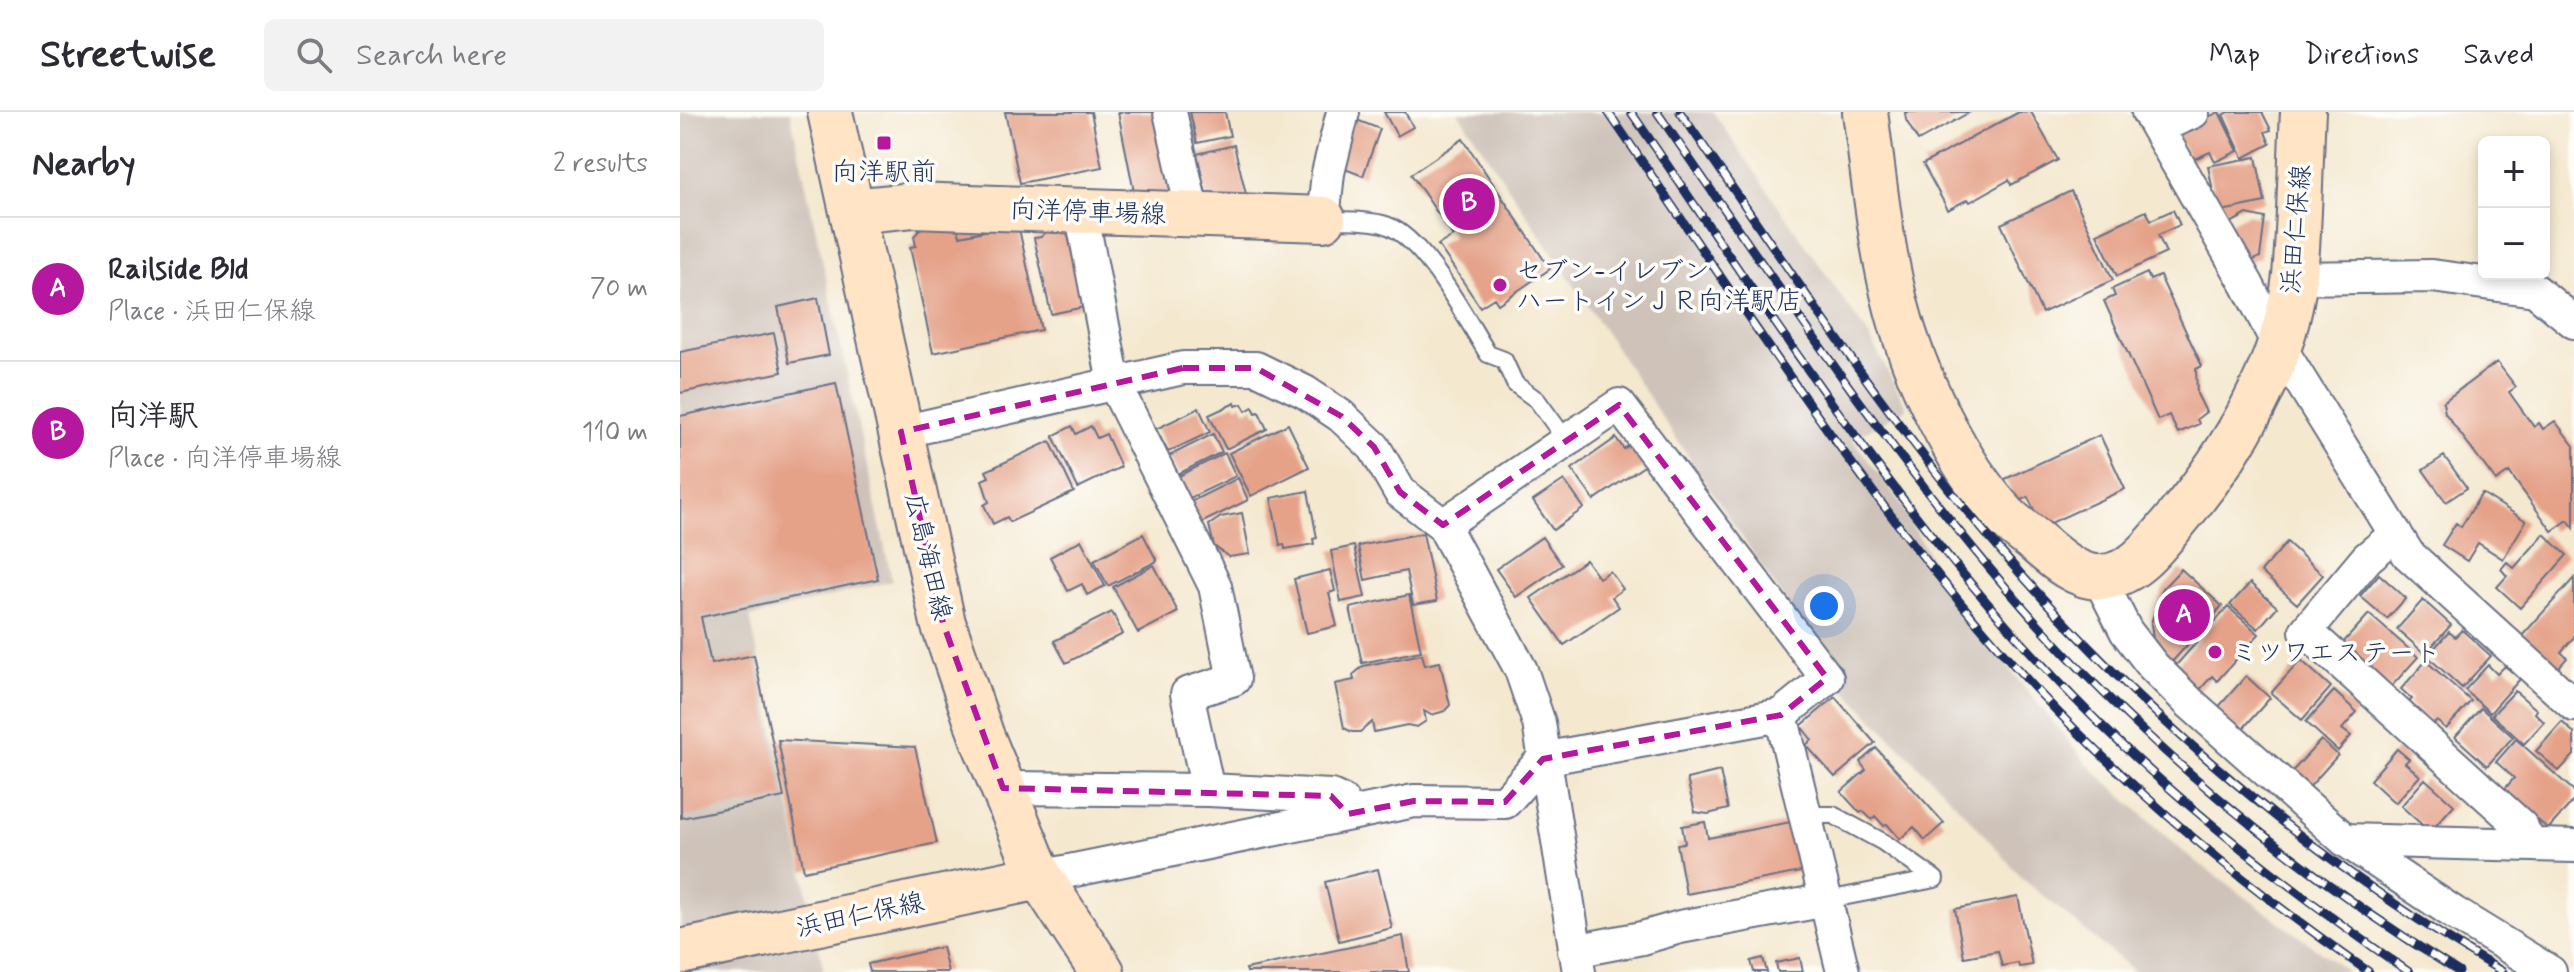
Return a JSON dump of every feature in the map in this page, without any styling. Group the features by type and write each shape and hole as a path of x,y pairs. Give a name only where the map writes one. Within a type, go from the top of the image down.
{"main road":[{"name":"広島海田線","path":"830,112 943,623 982,737 1040,877 1102,972"},
{"path":"1865,112 1896,307 1931,401 1959,453 2006,516 2056,559 2084,574 2099,578"},
{"name":"浜田仁保線","path":"2099,578 2133,567 2200,492 2233,441 2269,375 2295,278 2303,112"},
{"name":"向洋停車場線","path":"852,211 913,205 1323,219"},
{"name":"浜田仁保線","path":"697,948 1040,877"}],"street":[{"path":"1170,112 1193,215"},
{"path":"1323,219 1328,173 1343,112"},
{"path":"2193,112 2152,120 2247,284 2279,346 2408,554 2574,705"},
{"path":"1081,211 1114,383 1215,586 1234,679 1187,694 1208,790"},
{"path":"2295,278 2432,276 2535,290 2574,322"},
{"path":"901,432 1183,368 1256,368 1305,392 1341,416 1374,447 1400,492 1443,525 1521,670 1539,723 1576,961 1680,927 1827,900"},
{"path":"1040,877 1414,801 1505,802 1543,759 1781,715 1827,678 1619,405 1443,525"},
{"path":"2396,534 2367,558 2306,631 2521,826 2530,844"},
{"path":"2099,578 2126,631 2153,666 2190,703 2345,840 2451,917 2550,972"},
{"path":"1781,715 1843,972"},
{"path":"1003,788 1208,790 1331,796 1342,801 1348,814"},
{"path":"2345,840 2574,846"}],"lane":[{"path":"1323,219 1384,224 1404,234 1421,251 1488,354 1504,360 1515,384 1537,400 1566,440"},
{"path":"1807,815 1833,815 1883,842 1935,879 1827,900"}],"highlighted area":[{"path":"1183,368 1256,368 1341,416 1374,447 1400,492 1443,525 1619,405 1827,678 1781,715 1543,759 1505,802 1414,801 1348,814 1331,796 1003,788 943,623 901,432"}],"shaded area":[{"path":"680,112 790,112 892,581 750,617 824,972 680,972"},
{"path":"1458,112 1713,112 1869,336 1907,408 1852,439 1898,499 1952,598 2088,765 2186,854 2348,972 2135,972 2023,879 1974,823 1843,688"}],"building":[{"path":"1005,112 1091,112 1102,167 1020,183"},
{"path":"1118,112 1160,112 1177,194 1136,202"},
{"path":"1190,112 1225,112 1230,136 1197,143"},
{"path":"1384,112 1405,112 1413,127 1397,136"},
{"path":"1905,112 1970,112 1918,141"},
{"path":"2019,112 2031,112 2058,160 2011,185 2009,180 1970,202 1968,199 1948,210 1923,164"},
{"path":"2219,112 2238,151 2215,162 2210,152 2190,161 2176,132"},
{"path":"2229,112 2262,112 2271,130 2265,132 2270,144 2243,158 2223,115"},
{"path":"1354,119 1380,129 1363,176 1337,166"},
{"path":"1463,139 1550,269 1498,304 1494,298 1480,307 1438,245 1453,236 1411,174"},
{"path":"1234,145 1247,198 1209,207 1197,154"},
{"path":"2256,157 2265,202 2217,212 2208,166"},
{"path":"2071,191 2113,280 2042,313 2001,224"},
{"path":"2173,210 2180,225 2158,235 2166,253 2117,276 2097,234 2146,211 2151,220"},
{"path":"2247,214 2265,218 2260,257 2245,264 2225,226"},
{"path":"955,222 960,236 1018,224 1041,330 933,353 910,247 916,246 914,236 925,224"},
{"path":"1048,230 1056,233 1067,231 1084,307 1051,314 1034,238 1041,237"},
{"path":"2147,273 2150,280 2160,276 2202,366 2196,369 2197,394 2206,412 2197,419 2199,424 2178,433 2169,415 2158,420 2104,301 2115,296 2112,289"},
{"path":"818,298 829,355 789,363 778,307"},
{"path":"774,333 782,372 680,393 680,352"},
{"path":"2497,362 2516,387 2509,392 2534,427 2539,423 2543,429 2555,421 2574,446 2574,528 2568,520 2552,531 2509,472 2496,481 2445,413 2443,402"},
{"path":"836,383 878,579 701,617 711,664 754,655 784,797 681,818 680,416"},
{"path":"1235,403 1236,406 1242,404 1246,411 1253,407 1267,429 1226,449 1209,415"},
{"path":"1199,408 1210,432 1168,452 1156,429"},
{"path":"1288,424 1309,467 1251,496 1229,453"},
{"path":"1072,426 1076,434 1091,426 1097,438 1106,434 1121,467 1078,488 1053,436"},
{"path":"1213,434 1222,452 1178,474 1169,456"},
{"path":"2100,435 2125,489 2042,527 2028,497 2016,503 2005,479"},
{"path":"1616,438 1624,449 1632,443 1647,464 1594,500 1572,469"},
{"path":"1050,441 1074,492 1010,522 1007,517 993,524 984,505 989,502 982,480 989,477 986,471"},
{"path":"1225,453 1236,476 1190,498 1179,476"},
{"path":"2444,456 2467,488 2446,502 2423,470"},
{"path":"1238,478 1248,500 1201,523 1190,502"},
{"path":"1564,480 1584,508 1553,530 1533,501"},
{"path":"1308,491 1317,538 1313,539 1314,544 1285,549 1284,544 1280,545 1271,498"},
{"path":"2482,493 2526,521 2503,559 2478,543 2467,561 2442,545 2456,523 2461,527"},
{"path":"1242,513 1250,554 1229,557 1214,546 1209,525 1221,517"},
{"path":"1423,533 1437,601 1413,605 1406,571 1365,580 1358,546"},
{"path":"1143,534 1157,561 1108,586 1094,560"},
{"path":"2544,534 2567,555 2520,608 2497,587 2507,576 2501,569 2507,562 2514,568"},
{"path":"1542,537 1562,565 1516,597 1496,569"},
{"path":"1081,540 1105,586 1087,595 1082,584 1068,591 1050,557"},
{"path":"2287,542 2323,575 2297,604 2261,572"},
{"path":"1354,546 1365,597 1341,602 1331,551"},
{"path":"1586,560 1599,578 1610,571 1623,589 1612,597 1619,607 1564,645 1531,598"},
{"path":"1154,565 1178,612 1138,633 1113,587"},
{"path":"2181,569 2222,606 2171,663 2154,647 2151,623 2163,588"},
{"path":"1330,570 1335,591 1329,593 1337,626 1307,633 1294,579"},
{"path":"2379,574 2406,598 2387,619 2360,596"},
{"path":"2574,578 2574,637 2561,652 2567,658 2557,669 2521,637"},
{"path":"2250,583 2277,607 2258,629 2230,605"},
{"path":"1409,595 1421,651 1362,663 1350,608"},
{"path":"2423,600 2451,625 2425,654 2397,629"},
{"name":"ミツワエステート","path":"2228,607 2259,634 2217,681 2212,676 2197,693 2171,671"},
{"path":"1112,612 1123,634 1066,663 1054,641"},
{"path":"2369,614 2418,657 2389,689 2341,645"},
{"path":"2462,630 2491,656 2462,688 2427,656 2449,632 2455,637"},
{"path":"1422,654 1425,665 1440,662 1450,705 1445,711 1431,715 1424,711 1426,721 1417,727 1407,725 1374,732 1372,722 1360,732 1344,728 1335,684 1354,680 1353,675 1363,666"},
{"path":"2301,660 2331,687 2302,720 2271,693"},
{"path":"2426,661 2471,701 2446,729 2437,721 2433,725 2408,703 2412,699 2401,689"},
{"path":"2488,665 2497,674 2505,666 2520,679 2490,713 2465,690"},
{"path":"2246,676 2270,698 2239,733 2215,711"},
{"path":"2334,691 2357,712 2342,729 2351,736 2338,751 2306,722"},
{"path":"2515,691 2537,710 2535,713 2544,722 2524,744 2492,715"},
{"path":"1835,697 1875,743 1835,777 1806,745 1812,740 1801,726"},
{"path":"2481,708 2513,737 2487,766 2455,737"},
{"path":"2562,722 2574,733 2574,755 2559,771 2536,751"},
{"path":"2516,739 2574,791 2574,800 2548,829 2504,790 2514,778 2496,762"},
{"path":"778,740 915,747 937,843 804,871"},
{"path":"2321,740 2338,755 2305,792 2287,777"},
{"path":"1876,748 1944,823 1925,840 1914,827 1900,839 1875,816 1872,820 1863,811 1860,813 1841,792 1866,770 1860,762"},
{"path":"2397,749 2409,759 2405,763 2420,776 2395,803 2370,780"},
{"path":"1720,771 1728,809 1708,814 1695,812 1687,779"},
{"path":"2425,779 2454,805 2430,832 2401,806"},
{"path":"1796,821 1806,871 1686,894 1677,844 1685,843 1682,826 1705,822 1708,838"},
{"path":"1378,869 1392,928 1339,941 1325,882"},
{"path":"2018,897 2032,965 2019,967 2018,963 2002,966 1998,951 1964,957 1955,909"},
{"path":"1403,936 1409,972 1247,972 1246,969"},
{"path":"942,947 948,972 870,972 868,964"},
{"path":"1763,958 1767,972 1754,972 1751,961"},
{"path":"1800,958 1803,972 1778,972 1776,963"}],"railway":[{"path":"1608,112 1863,479 1974,619 2033,686 2111,764 2194,838 2280,907 2369,972"},
{"path":"1631,112 1848,426 1905,502 2027,648 2093,717 2206,820 2285,883 2409,972"},
{"path":"1657,112 1870,416 1961,533 2057,645 2109,698 2219,798 2336,890 2459,972"},
{"path":"1680,112 1850,357 1921,453 2016,569 2078,636 2142,700 2279,819 2351,873 2503,972"}],"place":[{"name":"向洋駅前","path":"884,143"},
{"name":"向洋駅","path":"1469,204"},
{"name":"セブン-イレブン ハートインＪＲ向洋駅店","path":"1500,285"},
{"name":"Railside Bld","path":"2184,615"},
{"name":"ミツワエステート","path":"2215,652"}]}
